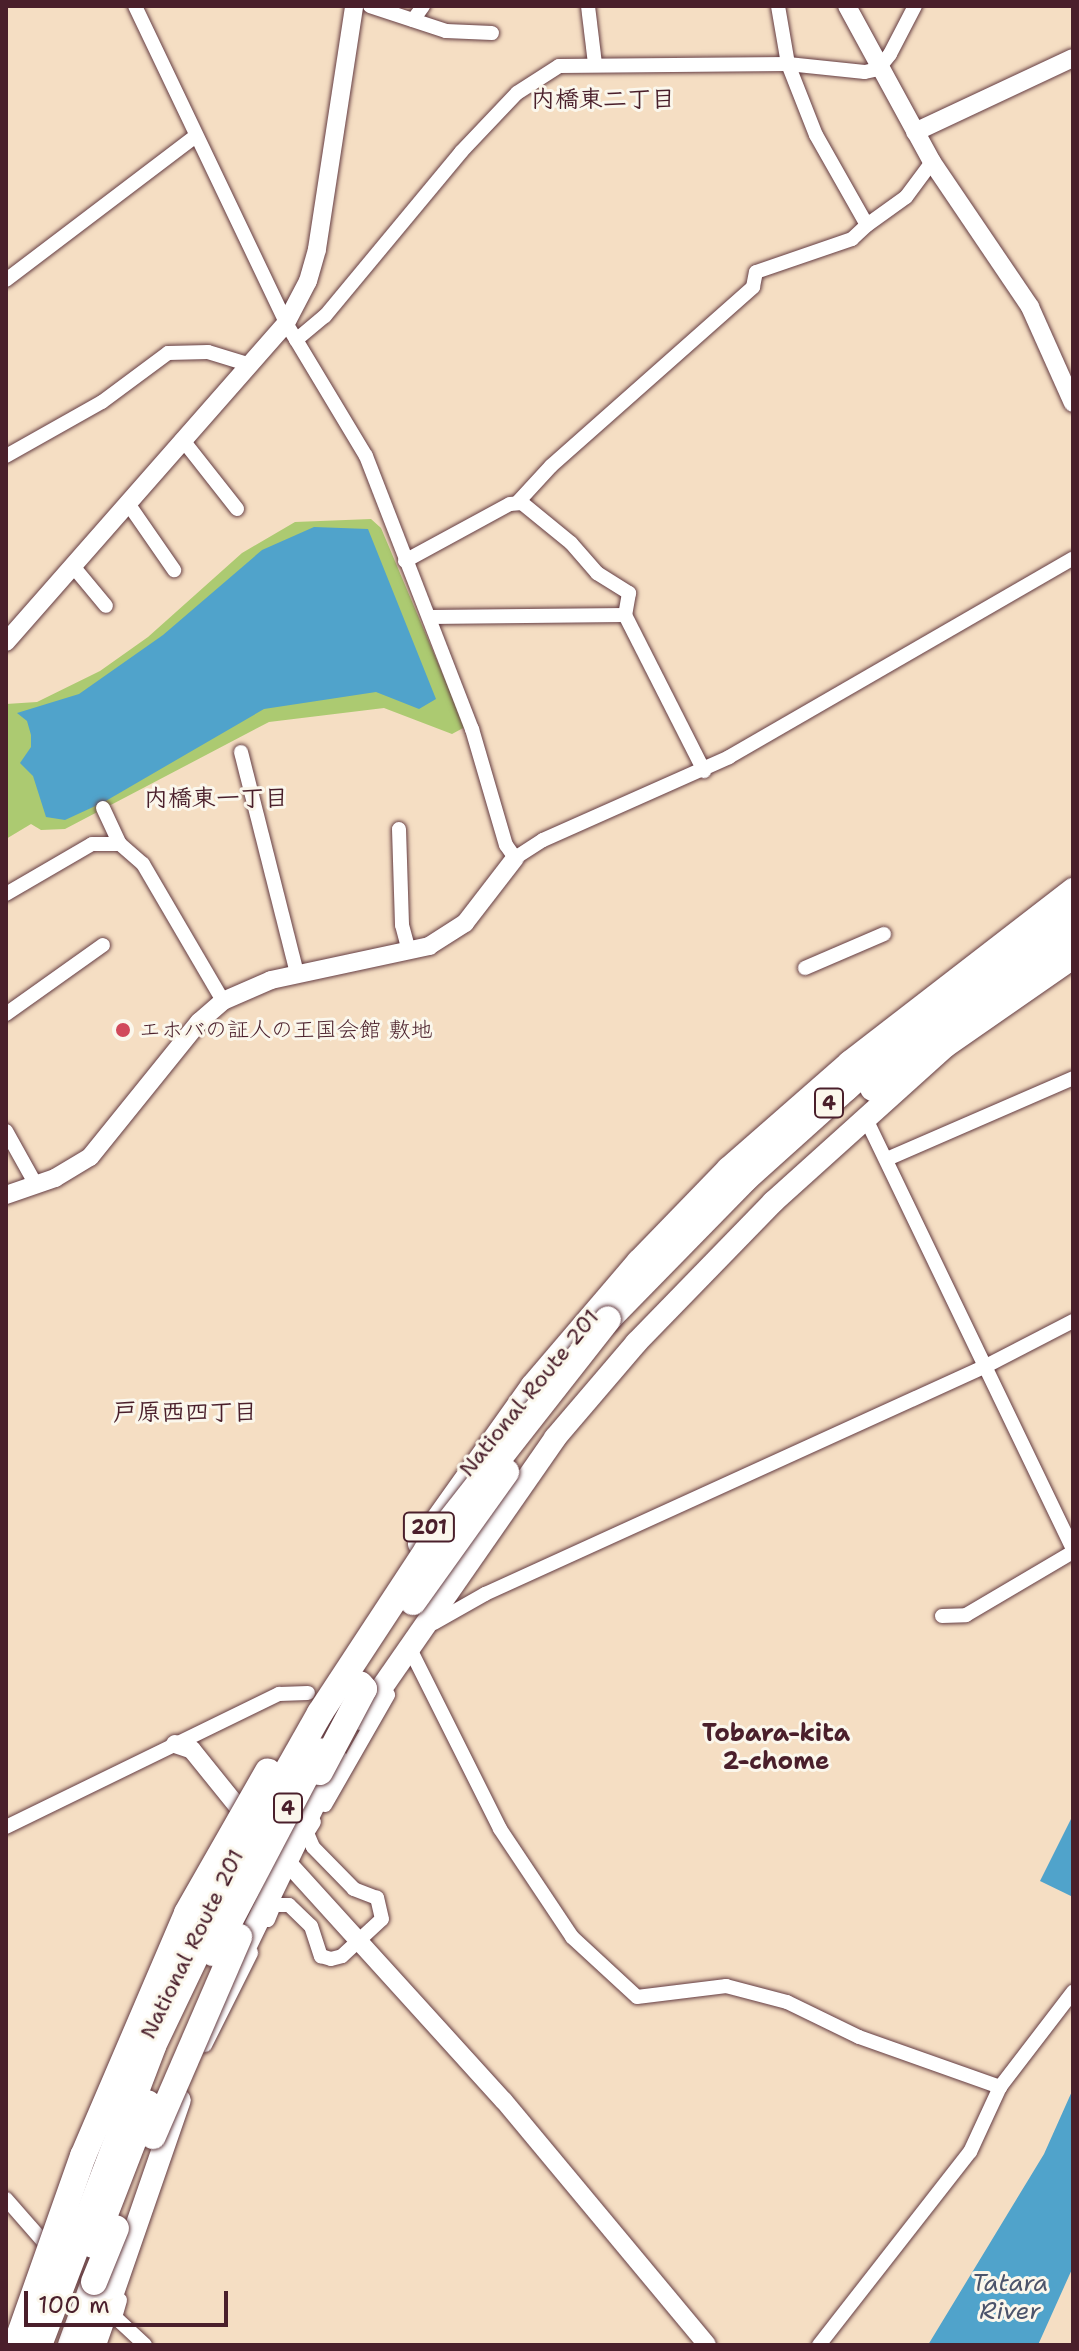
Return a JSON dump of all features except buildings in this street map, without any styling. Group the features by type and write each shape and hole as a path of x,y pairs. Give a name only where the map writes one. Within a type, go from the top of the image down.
{"highway":[{"name":"National Route 201","path":"32,2345 105,2129 211,1897 325,1693 460,1480 610,1293 728,1168 849,1062 1073,889"},
{"name":"4","path":"383,1614 468,1493 608,1319 745,1179 846,1088 954,998 1073,913"},
{"name":"4","path":"58,2345 155,2083 216,1945 360,1684 541,1426 666,1284 855,1103 1073,934"},
{"name":"201","path":"95,2345 198,2046 286,1861 354,1727 555,1438 677,1299 773,1202 945,1047 1073,958"},
{"path":"16,2345 83,2156 187,1913 312,1701 383,1614"},
{"path":"39,2345 107,2155 215,1907 306,1738 383,1614"},
{"path":"71,2345 221,1974 364,1689 360,1684"}],"street":[{"path":"135,6 286,323 366,456 429,617 515,858"},
{"path":"6,642 286,323 308,281 320,236 354,6"},
{"path":"370,6 446,31 492,33"},
{"path":"413,20 423,6"},
{"path":"588,6 595,64"},
{"path":"778,6 788,64 816,135 867,225"},
{"path":"847,6 878,69 932,162 1030,307 1073,403"},
{"path":"296,340 325,316 517,93 559,66 788,64 865,72 878,69 915,6"},
{"path":"915,132 1073,58"},
{"path":"6,280 196,136"},
{"path":"405,561 517,503 551,466 753,287 756,272 852,239 906,197 932,162"},
{"path":"6,456 102,402 168,353 208,352 247,364"},
{"path":"182,439 237,509"},
{"path":"127,502 174,570"},
{"path":"517,503 533,508 582,561 629,593 625,615 704,771"},
{"path":"6,1195 36,1185 90,1157 182,1042 223,1001 297,974 409,951 447,938 465,923 515,858 543,840 704,771 1073,558"},
{"path":"72,565 106,606"},
{"path":"429,617 625,615"},
{"path":"241,752 297,974"},
{"path":"103,808 120,844 143,864 223,1001"},
{"path":"399,829 402,925 409,951"},
{"path":"6,894 92,844 120,844"},
{"path":"805,968 884,934"},
{"path":"6,1014 103,945"},
{"path":"887,1159 1073,1078"},
{"path":"866,1119 1073,1551 966,1615 942,1616"},
{"path":"6,1131 36,1185"},
{"path":"145,2345 115,2317 197,2063 274,1905 289,1905 311,1926 321,1956 342,1956 382,1919 377,1898 354,1889 313,1847 307,1833 412,1653 447,1612 986,1366 1073,1321"},
{"path":"412,1653 500,1829 572,1937 637,1997 726,1986 787,2002 859,2037 1000,2087"},
{"path":"6,1827 279,1694 308,1693"},
{"path":"175,1744 192,1750 251,1822 504,2101 707,2345"},
{"path":"819,2345 970,2152 1000,2087 1073,1992"},
{"path":"6,2199 42,2240"}],"green space":[{"path":"371,519 381,528 465,727 452,734 384,708 269,722 65,829 41,830 31,824 6,839 6,704 37,702 100,671 148,637 242,553 295,522"}],"water":[{"path":"314,527 368,529 436,699 419,709 376,692 264,709 104,802 65,820 46,817 33,776 20,763 31,747 31,735 27,721 17,713 79,694 163,635 262,550"},
{"path":"1073,1815 1073,1897 1040,1881"},
{"name":"Tatara River","path":"1073,2089 1073,2267 1038,2345 928,2345 1044,2154"}],"place":[{"name":"エホバの証人の王国会館 敷地","path":"123,1030"}],"district":[{"name":"内橋東二丁目","path":"603,100"},
{"name":"内橋東一丁目","path":"216,799"},
{"name":"戸原西四丁目","path":"185,1413"},
{"name":"Tobara-kita 2-chome","path":"776,1748"}]}
